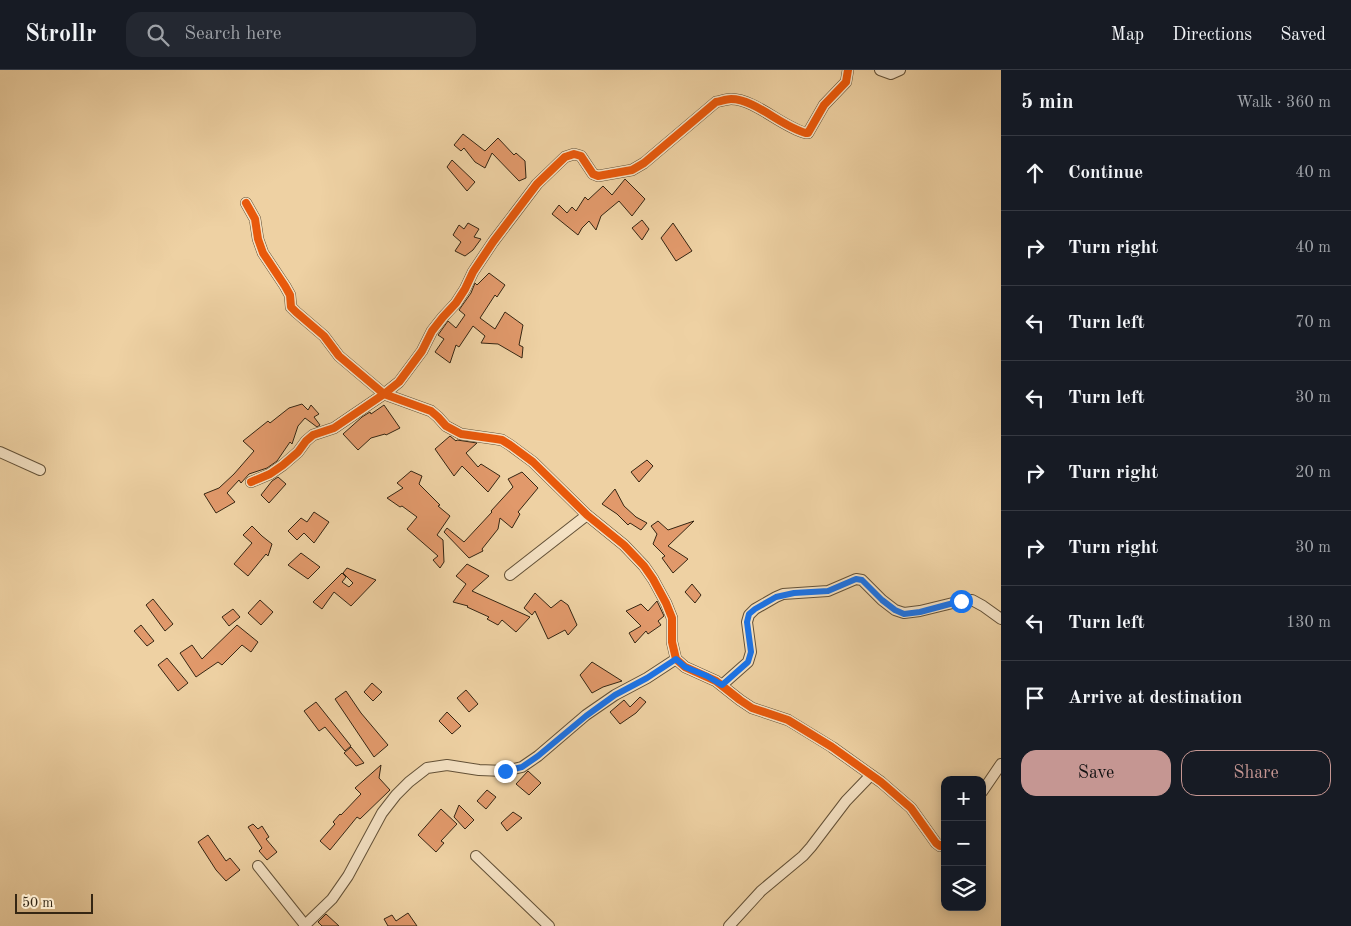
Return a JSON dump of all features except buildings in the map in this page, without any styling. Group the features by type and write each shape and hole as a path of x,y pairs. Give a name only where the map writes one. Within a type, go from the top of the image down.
{"street":[{"path":"251,482 270,474 283,465 313,435 334,428 399,382 422,351 432,331 456,304 473,272 493,242 537,184 565,157 574,154 581,156 593,174 598,176 632,170 644,163 716,102 731,99 745,101 772,117 808,133 824,105 846,82 848,70"},
{"path":"880,70 891,74 900,70"},
{"path":"246,203 255,219 263,253 290,295 292,307 305,321 324,336 339,356 384,394 431,411 455,432 502,440 533,462 587,515 624,545 644,566 666,603 672,618 672,642 676,659 685,667 707,676 722,685 752,708 788,720 832,747 871,775 911,808 936,843 941,846"},
{"path":"0,452 40,470"},
{"path":"510,575 587,515"},
{"path":"722,685 748,662 751,652 747,622 749,614 783,594 828,591 856,579 862,580 882,600 904,614 972,600 1001,619"},
{"path":"258,866 304,926 332,899 348,876 382,813 396,794 427,768 447,765 479,770 505,771 522,767 615,695 647,678 676,659"},
{"path":"986,786 1001,764"},
{"path":"729,926 761,891 803,856 846,801 871,775"},
{"path":"476,856 549,926"}],"cycle path":[{"path":"251,482 270,474 283,465 313,435 334,428 399,382 422,351 432,331 456,303 473,272 493,242 537,184 565,157 574,154 581,156 593,174 598,176 632,170 644,163 716,102 729,99 749,103 797,130 808,133 824,105 846,82 848,70"},
{"path":"246,203 255,219 258,239 263,253 290,295 291,307 324,336 339,356 384,394 431,411 446,426 461,434 502,440 533,462 587,515 624,545 644,566 666,603 672,618 672,642 676,659 685,667 716,681 752,708 788,720 832,747 881,782 911,808 936,843 941,846"}],"route":[{"path":"505,771 522,767 615,695 647,678 676,659 685,667 707,676 722,685 748,662 751,652 747,622 749,614 783,594 828,591 856,579 862,580 882,600 904,614 920,612 961,601"}]}
